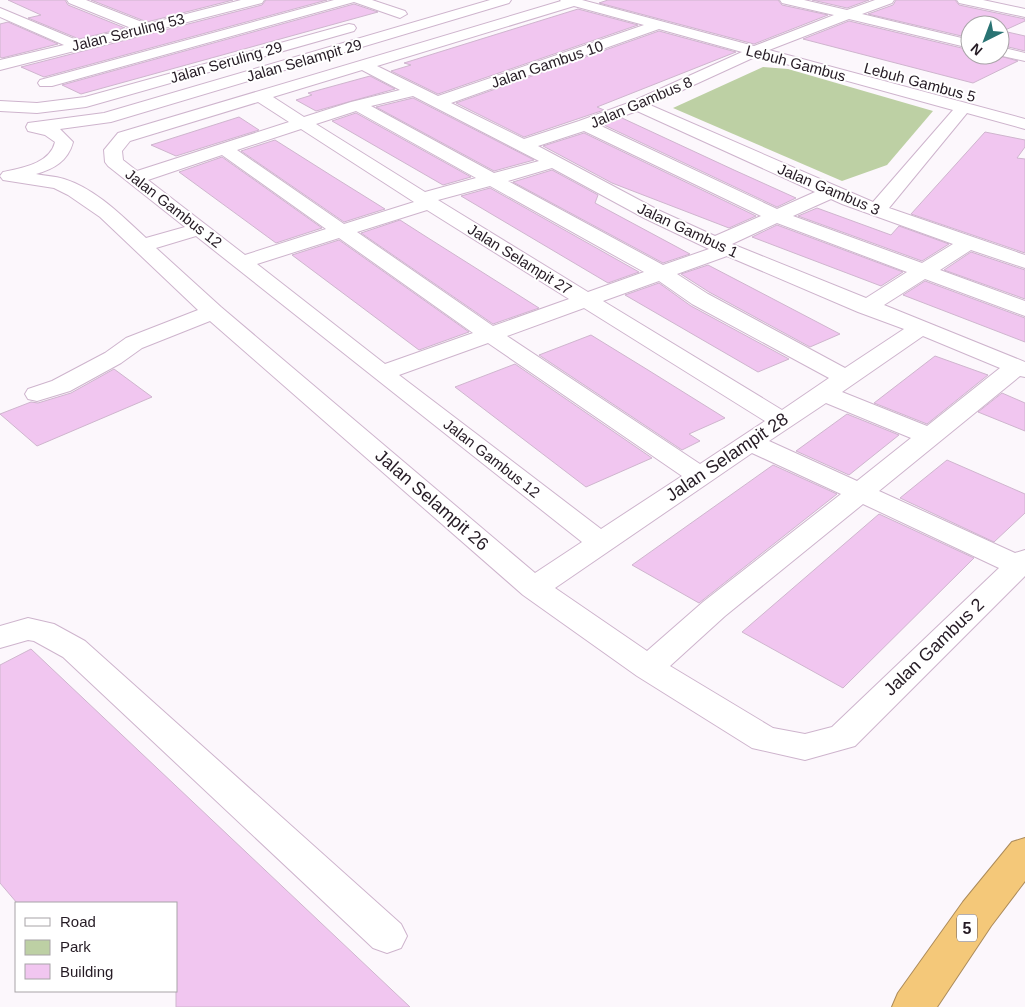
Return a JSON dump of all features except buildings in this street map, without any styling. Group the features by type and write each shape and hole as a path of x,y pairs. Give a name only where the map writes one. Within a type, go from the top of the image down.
{"highway":[{"name":"5","path":"914,1007 977,914 1025,853"}],"street":[{"path":"74,0 145,28"},
{"name":"Jalan Seruling 53","path":"2,63 257,0"},
{"path":"46,83 349,0"},
{"path":"359,0 400,14"},
{"name":"Jalan Selampit 29","path":"39,127 105,118 504,0"},
{"name":"Lebuh Gambus 5","path":"613,0 1025,110"},
{"path":"787,0 960,42"},
{"name":"Jalan Gambus 8","path":"524,145 585,125 637,105 773,43 887,0"},
{"name":"Lebuh Gambus","path":"570,1 1025,124"},
{"name":"Jalan Gambus 12","path":"570,1 124,137 113,150 114,162 601,543"},
{"path":"973,1 1025,13"},
{"path":"181,3 323,55"},
{"name":"Jalan Seruling 29","path":"0,106 37,108 86,102 416,9"},
{"path":"0,12 77,45"},
{"name":"Jalan Gambus 10","path":"437,102 657,25"},
{"path":"1010,53 1025,57"},
{"path":"2,63 86,102"},
{"name":"Jalan Gambus 1","path":"363,65 524,145 651,214 722,247 1021,369"},
{"path":"136,178 357,105 414,91"},
{"name":"Jalan Selampit 27","path":"260,96 426,201 781,420"},
{"path":"357,105 663,274 700,299 846,378"},
{"name":"Jalan Gambus 3","path":"637,105 830,192 1025,262"},
{"path":"877,210 963,108"},
{"name":"Jalan Selampit 29","path":"64,142 105,118"},
{"path":"21,125 39,127 60,136 64,142 63,149 58,156 53,173"},
{"path":"585,125 776,216 1025,309"},
{"path":"224,149 491,335 700,476"},
{"path":"243,262 341,231 492,179 554,162"},
{"name":"Jalan Selampit 26","path":"4,177 53,173 74,191 107,213 213,312 534,588 648,668 764,739 805,747 843,737"},
{"path":"382,373 663,274 722,247 776,216 830,192"},
{"path":"142,246 200,229"},
{"path":"866,307 970,242"},
{"path":"37,394 68,383 113,358 134,343 213,312"},
{"name":"Jalan Selampit 28","path":"534,588 920,328"},
{"path":"648,668 714,609 859,493 1021,369"},
{"path":"823,393 930,438"},
{"path":"750,442 859,493 1021,562"},
{"name":"Jalan Gambus 2","path":"843,737 1021,562"},
{"path":"0,638 28,629 43,632 74,649 387,936"}],"green space":[{"path":"763,67 788,69 933,111 887,165 842,181 673,108"}]}
